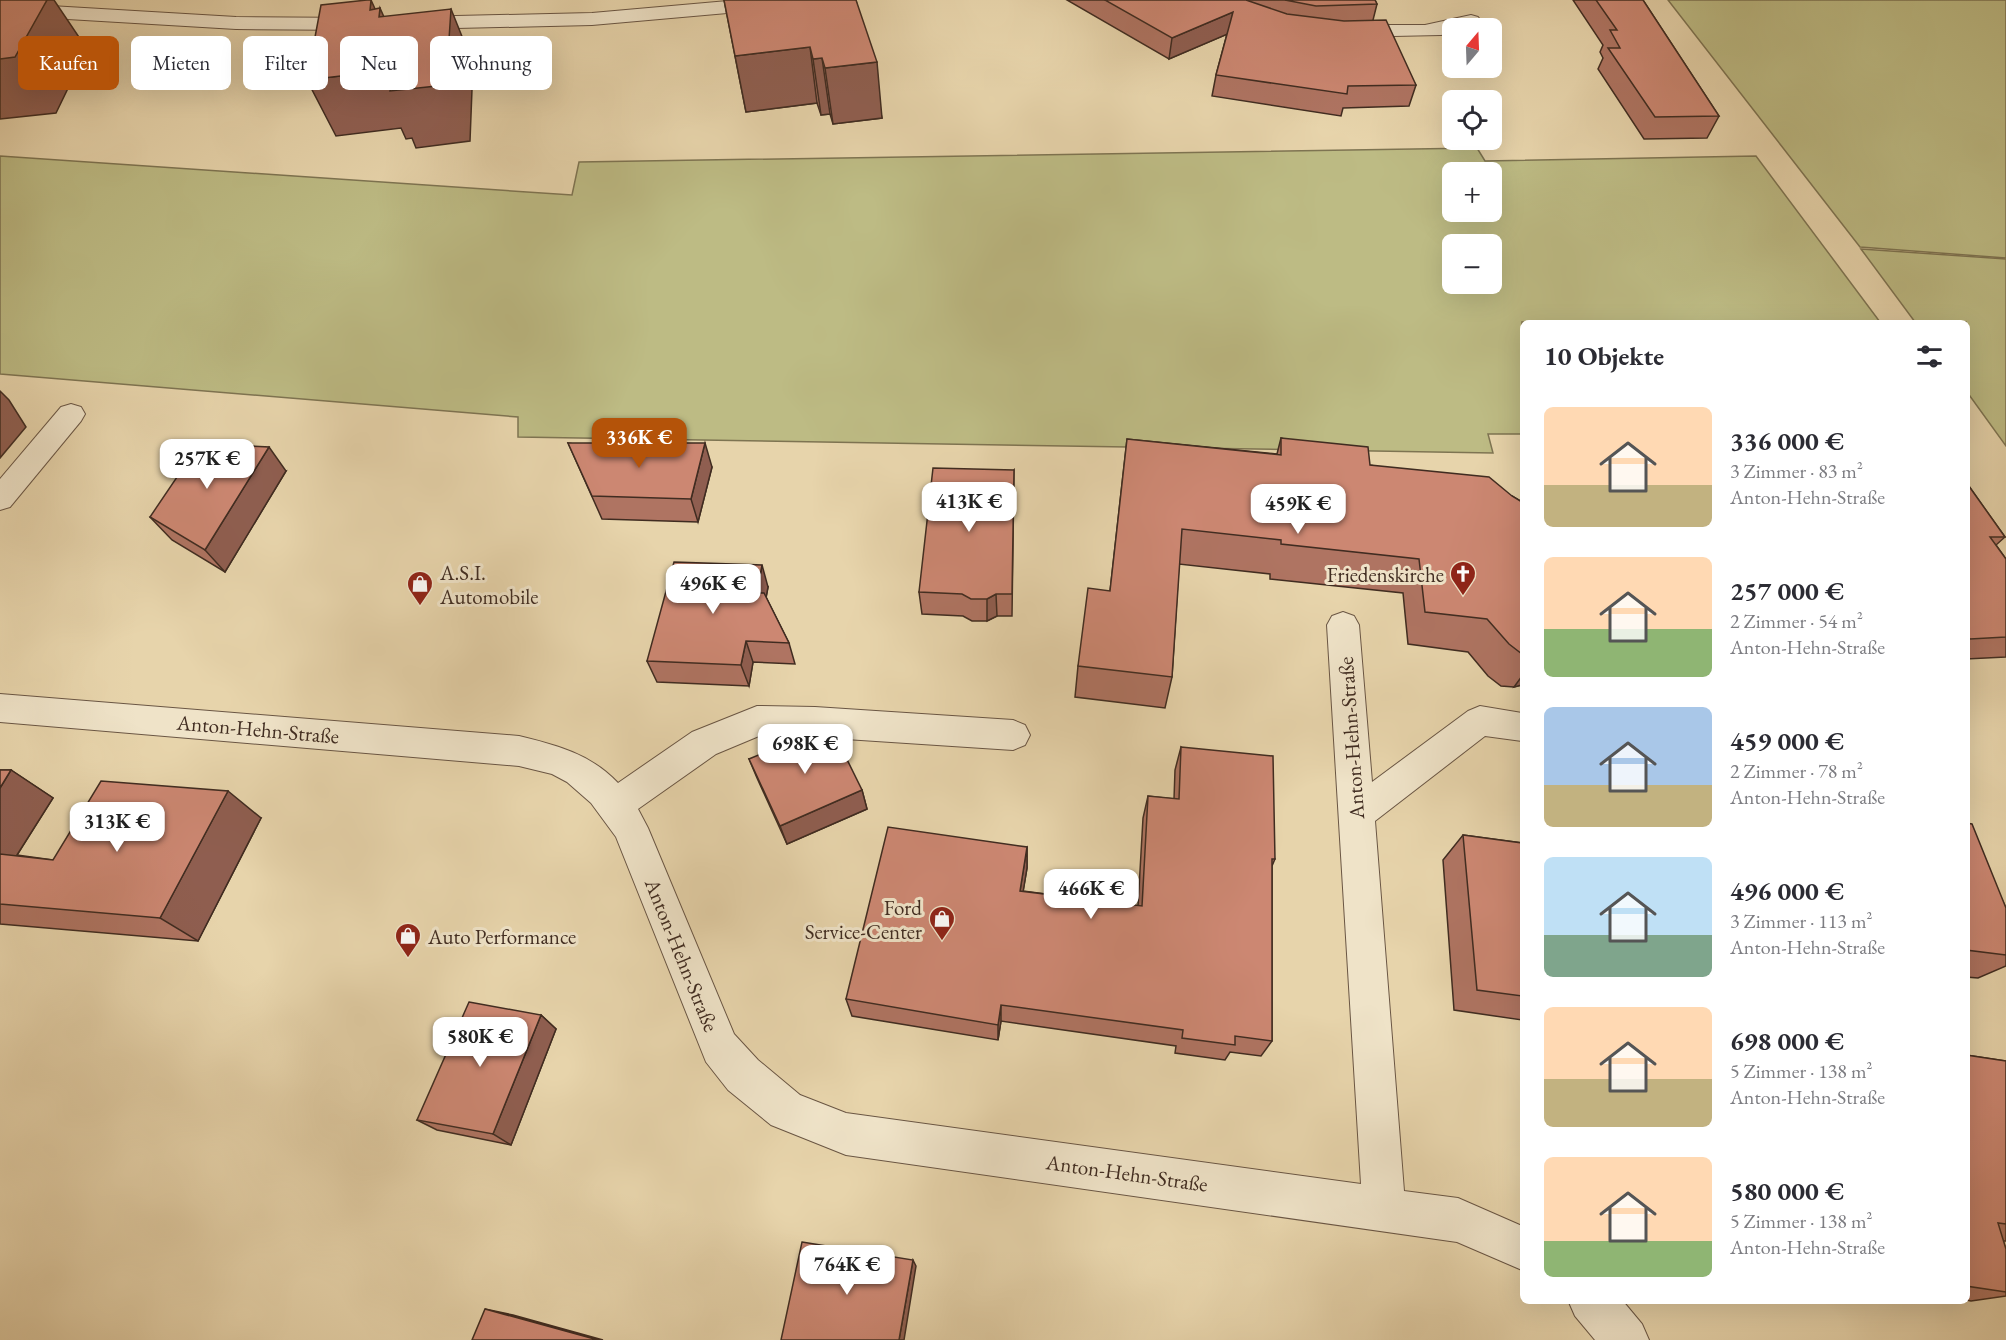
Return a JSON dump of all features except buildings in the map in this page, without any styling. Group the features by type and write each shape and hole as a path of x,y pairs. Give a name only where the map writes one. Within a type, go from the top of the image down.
{"street":[{"path":"0,9 236,23 387,24 592,19 806,0"},
{"path":"1324,31 1442,29"},
{"path":"0,499 71,414"},
{"name":"Anton-Hehn-Straße","path":"1343,625 1384,1209"},
{"name":"Anton-Hehn-Straße","path":"0,708 519,751 559,761 579,771 604,792 630,828 720,1048 743,1075 786,1110 846,1134 1458,1220 1520,1247"},
{"path":"615,805 704,743 757,722 815,722 1013,735"},
{"path":"1356,814 1480,722 1520,727"},
{"path":"1594,1304 1626,1340"}],"shaded area":[{"path":"1668,0 2006,0 2006,258 1860,247"},
{"path":"1442,149 1478,150 1485,161 1756,156 1879,320 1520,320 1520,434 1488,434 1493,453 518,437 518,417 0,374 0,156 572,195 579,162"},
{"path":"1861,249 2006,259 2006,446 1970,396 1970,320 1914,320"}],"place":[{"name":"Friedenskirche","path":"1463,597"},
{"name":"A.S.I. Automobile","path":"420,607"},
{"name":"Ford Service-Center","path":"942,942"},
{"name":"Auto Performance","path":"408,959"}]}
